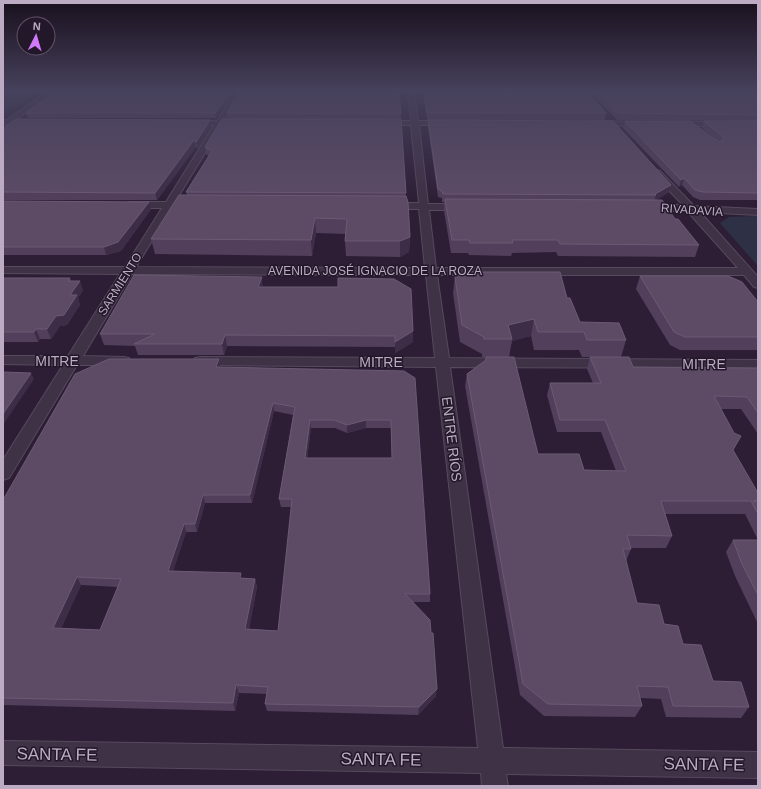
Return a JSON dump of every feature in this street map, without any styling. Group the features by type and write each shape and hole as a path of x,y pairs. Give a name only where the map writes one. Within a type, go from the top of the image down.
{"street":[{"name":"SARMIENTO","path":"3,474 217,128"},
{"name":"ENTRE RÍOS","path":"415,128 430,271 495,786"},
{"path":"617,128 624,135"},
{"path":"696,128 701,132"},
{"path":"653,168 758,284"},
{"path":"121,205 207,205"},
{"path":"377,206 470,206"},
{"name":"RIVADAVIA","path":"637,207 722,212 758,212"},
{"name":"AVENIDA JOSÉ IGNACIO DE LA ROZA","path":"3,270 747,272"},
{"name":"MITRE","path":"3,360 135,361"},
{"name":"MITRE","path":"183,361 758,364"},
{"name":"SANTA FE","path":"3,753 758,764"}],"shaded area":[{"path":"758,216 758,266 720,223 729,217"}],"building":[{"path":"3,128 205,128 196,142 194,140 155,193 3,192"},
{"path":"217,128 402,128 406,193 186,192 212,151 205,147"},
{"path":"429,128 619,128 671,185 655,194 656,195 443,194 442,191 438,189"},
{"path":"631,128 699,128 719,142 724,140 723,137 712,128 758,128 758,193 703,192 695,190 684,178 681,180"},
{"path":"179,195 406,196 408,202 410,237 400,241 345,241 347,219 315,218 311,240 151,239"},
{"path":"445,199 662,200 675,219 678,219 699,245 560,244 558,240 512,240 513,243 470,243 469,240 452,240"},
{"path":"3,201 149,202 118,242 104,247 3,247"},
{"path":"464,272 560,272 567,298 570,298 580,322 619,323 626,340 587,340 584,332 538,332 534,319 508,325 512,339 484,339 484,337 462,325 455,277"},
{"path":"134,275 262,277 258,287 338,287 338,278 394,279 411,289 413,331 395,342 395,336 225,335 222,344 134,344 155,334 100,334"},
{"path":"640,276 728,276 742,282 758,302 758,337 685,337 674,332"},
{"path":"3,278 70,278 68,281 80,281 70,295 77,295 64,315 56,316 47,329 36,329 34,332 3,332"},
{"path":"486,357 514,357 538,454 579,454 584,470 626,471 605,420 560,420 550,383 601,383 590,357 629,357 633,367 758,368 758,413 747,397 714,396 734,433 741,436 733,450 758,493 758,514 751,501 661,501 672,536 627,535 631,549 623,549 637,603 659,605 664,624 678,626 683,644 701,645 713,681 741,682 749,707 673,706 668,687 637,686 642,706 548,704 523,684 467,374 486,360"},
{"path":"109,359 219,359 216,367 404,371 415,378 430,594 405,594 430,620 431,633 433,633 437,689 419,707 265,704 268,687 236,685 233,703 3,698 3,500 75,374","holes":["273,403 295,407 279,499 292,499 278,631 245,629 255,579 240,578 241,573 168,571 184,524 195,524 203,495 250,495","310,420 334,420 347,425 366,420 391,420 392,458 305,458","77,577 121,579 100,630 53,628"]},
{"path":"3,372 31,373 3,414"},
{"path":"733,540 758,540 758,595 742,564"}]}
